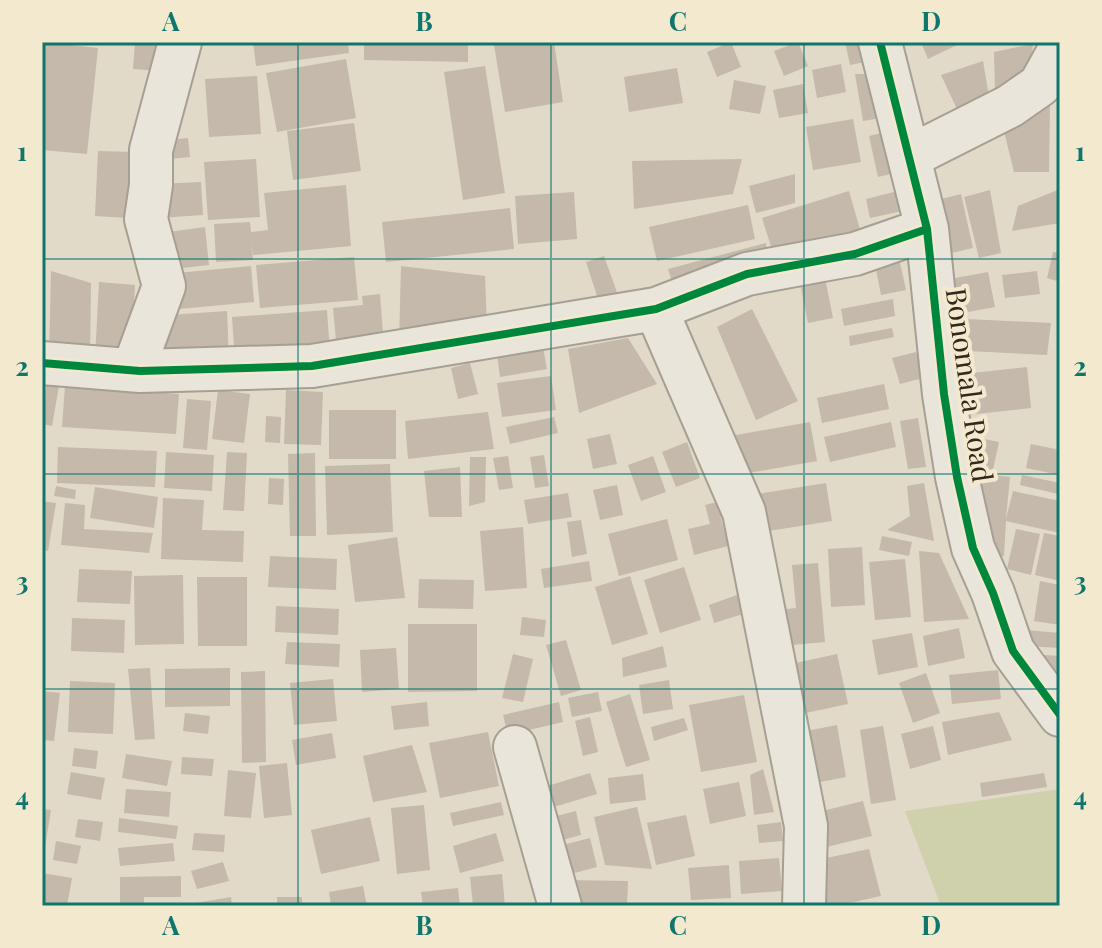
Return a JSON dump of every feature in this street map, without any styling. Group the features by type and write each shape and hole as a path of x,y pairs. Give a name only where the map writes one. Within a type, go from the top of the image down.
{"street":[{"path":"140,371 139,354 164,286 146,219 151,185 151,150 180,42"},
{"name":"Bonomala Road","path":"880,42 927,229 944,394 957,477 973,548 1013,651 1060,715"},
{"path":"911,156 1050,87 1060,49"},
{"path":"42,363 140,371 312,366 656,309 747,274 855,254 927,229"},
{"path":"656,309 744,512 806,826 804,906"},
{"path":"515,747 560,906"}],"green space":[{"path":"1060,789 1060,906 941,906 905,811"}],"building":[{"path":"42,42 98,48 87,154 42,150"},
{"path":"135,42 165,42 162,71 133,69"},
{"path":"253,42 348,42 349,53 256,66"},
{"path":"364,42 468,42 468,62 364,60"},
{"path":"554,42 563,102 505,112 494,45"},
{"path":"731,42 741,67 717,77 707,52"},
{"path":"798,42 808,66 784,76 774,51"},
{"path":"845,42 861,42 865,62 850,65"},
{"path":"921,42 963,42 928,59"},
{"path":"1033,44 1030,74 995,91 994,52"},
{"path":"346,59 356,118 277,132 266,73"},
{"path":"983,61 989,96 957,109 941,75"},
{"path":"841,64 846,92 817,98 812,70"},
{"path":"485,66 505,193 463,200 444,72"},
{"path":"677,68 683,103 629,112 624,77"},
{"path":"855,74 872,74 881,118 863,121"},
{"path":"257,76 261,134 209,137 205,79"},
{"path":"734,80 766,86 760,114 729,109"},
{"path":"803,84 808,113 779,118 773,90"},
{"path":"1050,103 1049,172 1014,172 1002,123"},
{"path":"853,119 861,162 813,170 806,127"},
{"path":"354,123 361,171 293,180 287,131"},
{"path":"890,131 899,172 878,177 869,136"},
{"path":"188,138 190,157 170,159 168,140"},
{"path":"98,151 133,152 129,218 95,216"},
{"path":"256,159 260,217 208,220 204,162"},
{"path":"742,159 733,194 634,209 632,161"},
{"path":"795,174 795,203 756,213 749,186"},
{"path":"201,182 203,215 159,218 157,184"},
{"path":"346,185 351,246 253,255 251,242 253,260 216,262 214,224 250,222 251,232 268,230 264,193"},
{"path":"1060,189 1060,223 1012,231 1018,206"},
{"path":"902,190 907,210 870,218 866,199"},
{"path":"990,190 1001,253 979,258 964,197"},
{"path":"849,191 861,233 775,259 762,218"},
{"path":"574,192 577,239 518,244 515,196"},
{"path":"961,194 973,248 930,258 917,205"},
{"path":"748,205 755,239 657,261 649,227"},
{"path":"510,208 514,249 386,262 382,222"},
{"path":"205,227 209,265 165,270 161,233"},
{"path":"766,243 769,262 675,291 668,269"},
{"path":"897,249 906,290 881,295 873,254"},
{"path":"1053,252 1060,253 1060,282 1047,278"},
{"path":"604,256 619,298 600,305 586,262"},
{"path":"354,257 358,300 260,308 256,265"},
{"path":"251,266 254,302 169,310 166,274"},
{"path":"401,266 485,276 487,327 399,342"},
{"path":"51,271 91,283 90,361 49,360"},
{"path":"1037,271 1040,294 1005,298 1002,275"},
{"path":"988,272 995,307 941,317 934,282"},
{"path":"825,278 833,318 808,323 800,283"},
{"path":"99,282 135,285 131,360 95,358"},
{"path":"380,294 384,347 337,352 333,308 363,305 362,296"},
{"path":"893,299 895,316 844,326 841,309"},
{"path":"752,309 798,401 756,420 717,327"},
{"path":"327,310 330,354 235,361 232,317"},
{"path":"227,311 229,361 158,365 155,316"},
{"path":"966,319 1051,323 1047,355 968,351"},
{"path":"892,328 894,337 850,346 849,336"},
{"path":"628,338 657,384 579,413 568,349"},
{"path":"543,347 547,369 500,377 497,355"},
{"path":"916,352 923,378 900,384 892,358"},
{"path":"470,363 478,394 458,399 451,368"},
{"path":"1027,367 1031,408 948,417 944,376"},
{"path":"551,376 556,410 502,417 497,383"},
{"path":"47,378 60,380 52,426 42,424"},
{"path":"884,384 889,409 822,423 817,398"},
{"path":"65,386 179,394 176,434 62,427"},
{"path":"218,390 250,394 244,443 212,439"},
{"path":"286,390 323,392 321,445 284,444"},
{"path":"187,399 211,401 207,450 183,448"},
{"path":"329,410 396,410 396,459 329,459"},
{"path":"488,412 494,449 408,459 405,421"},
{"path":"266,416 281,417 280,443 265,442"},
{"path":"554,417 558,433 510,444 506,427"},
{"path":"918,418 926,467 908,469 900,421"},
{"path":"810,422 817,461 743,474 736,435"},
{"path":"891,422 896,447 830,462 824,437"},
{"path":"610,434 617,464 593,469 587,439"},
{"path":"959,434 999,442 992,474 952,465"},
{"path":"687,442 700,478 676,487 662,452"},
{"path":"1031,444 1060,450 1060,475 1026,468"},
{"path":"58,447 157,451 155,487 57,483"},
{"path":"166,452 214,455 212,491 164,488"},
{"path":"227,452 247,453 244,511 223,510"},
{"path":"315,453 316,536 290,536 288,454"},
{"path":"544,455 549,486 535,488 530,457"},
{"path":"508,456 513,488 499,490 493,458"},
{"path":"653,456 666,492 641,501 628,465"},
{"path":"470,457 486,457 485,502 469,506"},
{"path":"390,464 393,532 327,535 325,466"},
{"path":"460,467 462,517 429,517 424,471"},
{"path":"964,472 1010,477 1006,519 1013,491 1060,501 1060,533 1006,521 1004,556 983,562"},
{"path":"1022,475 1060,483 1058,494 1020,485"},
{"path":"269,478 284,479 283,505 268,504"},
{"path":"826,483 832,521 762,532 757,494"},
{"path":"924,483 934,541 887,530 910,516 907,486"},
{"path":"617,485 623,515 600,520 593,490"},
{"path":"56,486 76,490 75,499 54,496"},
{"path":"95,487 158,497 154,528 90,518"},
{"path":"568,493 572,517 528,524 524,500"},
{"path":"163,498 204,500 202,530 244,531 243,562 161,559"},
{"path":"42,501 56,503 48,551 42,550"},
{"path":"717,502 728,546 694,555 688,529 710,524 705,505"},
{"path":"65,503 85,505 84,529 153,533 149,553 61,545"},
{"path":"667,519 678,560 619,576 608,534"},
{"path":"581,520 587,554 572,557 567,522"},
{"path":"523,527 527,588 485,591 480,531"},
{"path":"1016,529 1040,534 1031,575 1007,569"},
{"path":"1044,533 1060,536 1060,581 1035,575"},
{"path":"882,536 912,542 909,556 879,550"},
{"path":"397,537 405,598 355,602 348,545"},
{"path":"862,547 865,605 831,607 828,549"},
{"path":"919,551 939,553 969,619 924,622"},
{"path":"270,556 337,559 336,590 268,587"},
{"path":"905,559 911,617 875,620 869,562"},
{"path":"589,561 592,581 544,588 541,569"},
{"path":"818,563 825,642 781,646 778,610 796,608 792,565"},
{"path":"684,567 701,620 660,633 644,580"},
{"path":"79,569 132,571 130,604 77,602"},
{"path":"183,575 184,644 135,645 134,576"},
{"path":"630,576 648,634 612,645 595,587"},
{"path":"197,577 247,577 247,646 198,646"},
{"path":"419,579 474,580 473,609 418,608"},
{"path":"1040,581 1060,585 1060,625 1034,621"},
{"path":"737,595 743,614 714,623 709,605"},
{"path":"276,606 339,609 338,635 275,632"},
{"path":"522,617 546,620 544,637 520,635"},
{"path":"72,618 125,620 124,653 71,651"},
{"path":"408,624 477,624 477,691 408,692"},
{"path":"959,628 965,658 928,666 923,636"},
{"path":"1026,630 1060,633 1060,648 1025,646"},
{"path":"912,633 918,667 878,675 872,640"},
{"path":"566,640 581,690 561,696 546,645"},
{"path":"287,642 340,644 339,667 285,664"},
{"path":"663,646 667,667 623,677 622,658"},
{"path":"396,648 399,689 362,692 360,650"},
{"path":"513,654 533,659 523,702 502,698"},
{"path":"837,654 848,704 801,714 791,664"},
{"path":"1028,654 1060,656 1060,704"},
{"path":"150,668 155,739 135,740 128,669"},
{"path":"230,668 230,706 165,707 165,669"},
{"path":"998,670 1001,699 952,704 949,675"},
{"path":"265,671 266,762 242,763 241,672"},
{"path":"926,673 940,713 913,723 899,683"},
{"path":"333,679 337,721 294,725 290,683"},
{"path":"669,680 673,709 643,714 639,685"},
{"path":"70,681 115,683 113,734 68,732"},
{"path":"42,691 60,693 54,741 42,740"},
{"path":"598,692 602,711 572,717 568,698"},
{"path":"630,694 650,760 626,767 606,702"},
{"path":"744,695 757,762 701,772 689,705"},
{"path":"427,702 429,726 394,730 391,706"},
{"path":"559,702 563,722 508,735 503,715"},
{"path":"999,712 1012,740 948,755 942,722"},
{"path":"185,713 210,716 208,734 183,731"},
{"path":"590,717 598,752 583,756 575,721"},
{"path":"684,718 688,730 654,741 651,727"},
{"path":"837,725 846,777 805,785 796,733"},
{"path":"883,726 896,800 871,804 860,730"},
{"path":"933,726 941,760 910,769 901,734"},
{"path":"488,732 499,786 440,798 429,743"},
{"path":"332,733 336,758 296,765 292,740"},
{"path":"412,745 427,792 373,802 363,756"},
{"path":"74,748 98,751 96,769 72,766"},
{"path":"126,754 172,761 167,786 122,778"},
{"path":"182,757 214,759 212,776 181,774"},
{"path":"287,763 292,815 264,818 259,766"},
{"path":"763,769 774,812 754,815 750,775"},
{"path":"228,770 256,773 251,818 224,816"},
{"path":"71,772 105,778 101,800 67,794"},
{"path":"590,773 597,794 547,809 541,788"},
{"path":"1044,773 1047,787 982,797 980,783"},
{"path":"643,774 646,800 610,804 608,778"},
{"path":"739,782 746,816 710,824 703,789"},
{"path":"126,789 171,792 169,817 124,813"},
{"path":"863,801 872,836 818,849 810,814"},
{"path":"501,802 504,815 453,826 450,813"},
{"path":"424,805 430,870 397,874 391,808"},
{"path":"637,807 652,869 605,865 594,817"},
{"path":"42,809 51,810 44,853 42,853"},
{"path":"576,811 581,835 551,843 545,819"},
{"path":"686,815 695,856 656,865 647,823"},
{"path":"370,817 380,861 321,874 311,830"},
{"path":"119,818 178,826 176,839 118,832"},
{"path":"78,819 103,822 100,841 75,837"},
{"path":"781,822 783,841 759,843 757,825"},
{"path":"194,833 225,835 224,852 192,850"},
{"path":"496,833 504,861 460,873 453,846"},
{"path":"590,838 597,867 567,875 559,846"},
{"path":"56,841 81,846 77,864 53,860"},
{"path":"173,843 175,861 120,866 118,848"},
{"path":"869,849 881,896 836,906 816,906 812,861"},
{"path":"779,858 782,891 741,894 739,861"},
{"path":"223,862 229,881 197,889 191,871"},
{"path":"729,865 731,898 691,900 688,868"},
{"path":"42,873 72,878 67,906 42,906"},
{"path":"502,874 505,906 473,906 470,877"},
{"path":"181,876 181,897 144,897 144,906 120,906 120,877"},
{"path":"565,880 628,881 627,906 565,905"},
{"path":"363,886 367,906 331,906 329,892"},
{"path":"458,888 460,906 423,906 421,892"},
{"path":"231,897 232,906 190,906 190,904"},
{"path":"277,897 302,897 302,906 277,906"}],"cycle path":[{"path":"880,42 927,229 944,394 957,477 973,548 1013,651 1060,715"},
{"path":"42,363 140,371 312,366 656,309 747,274 855,254 927,229"}]}
